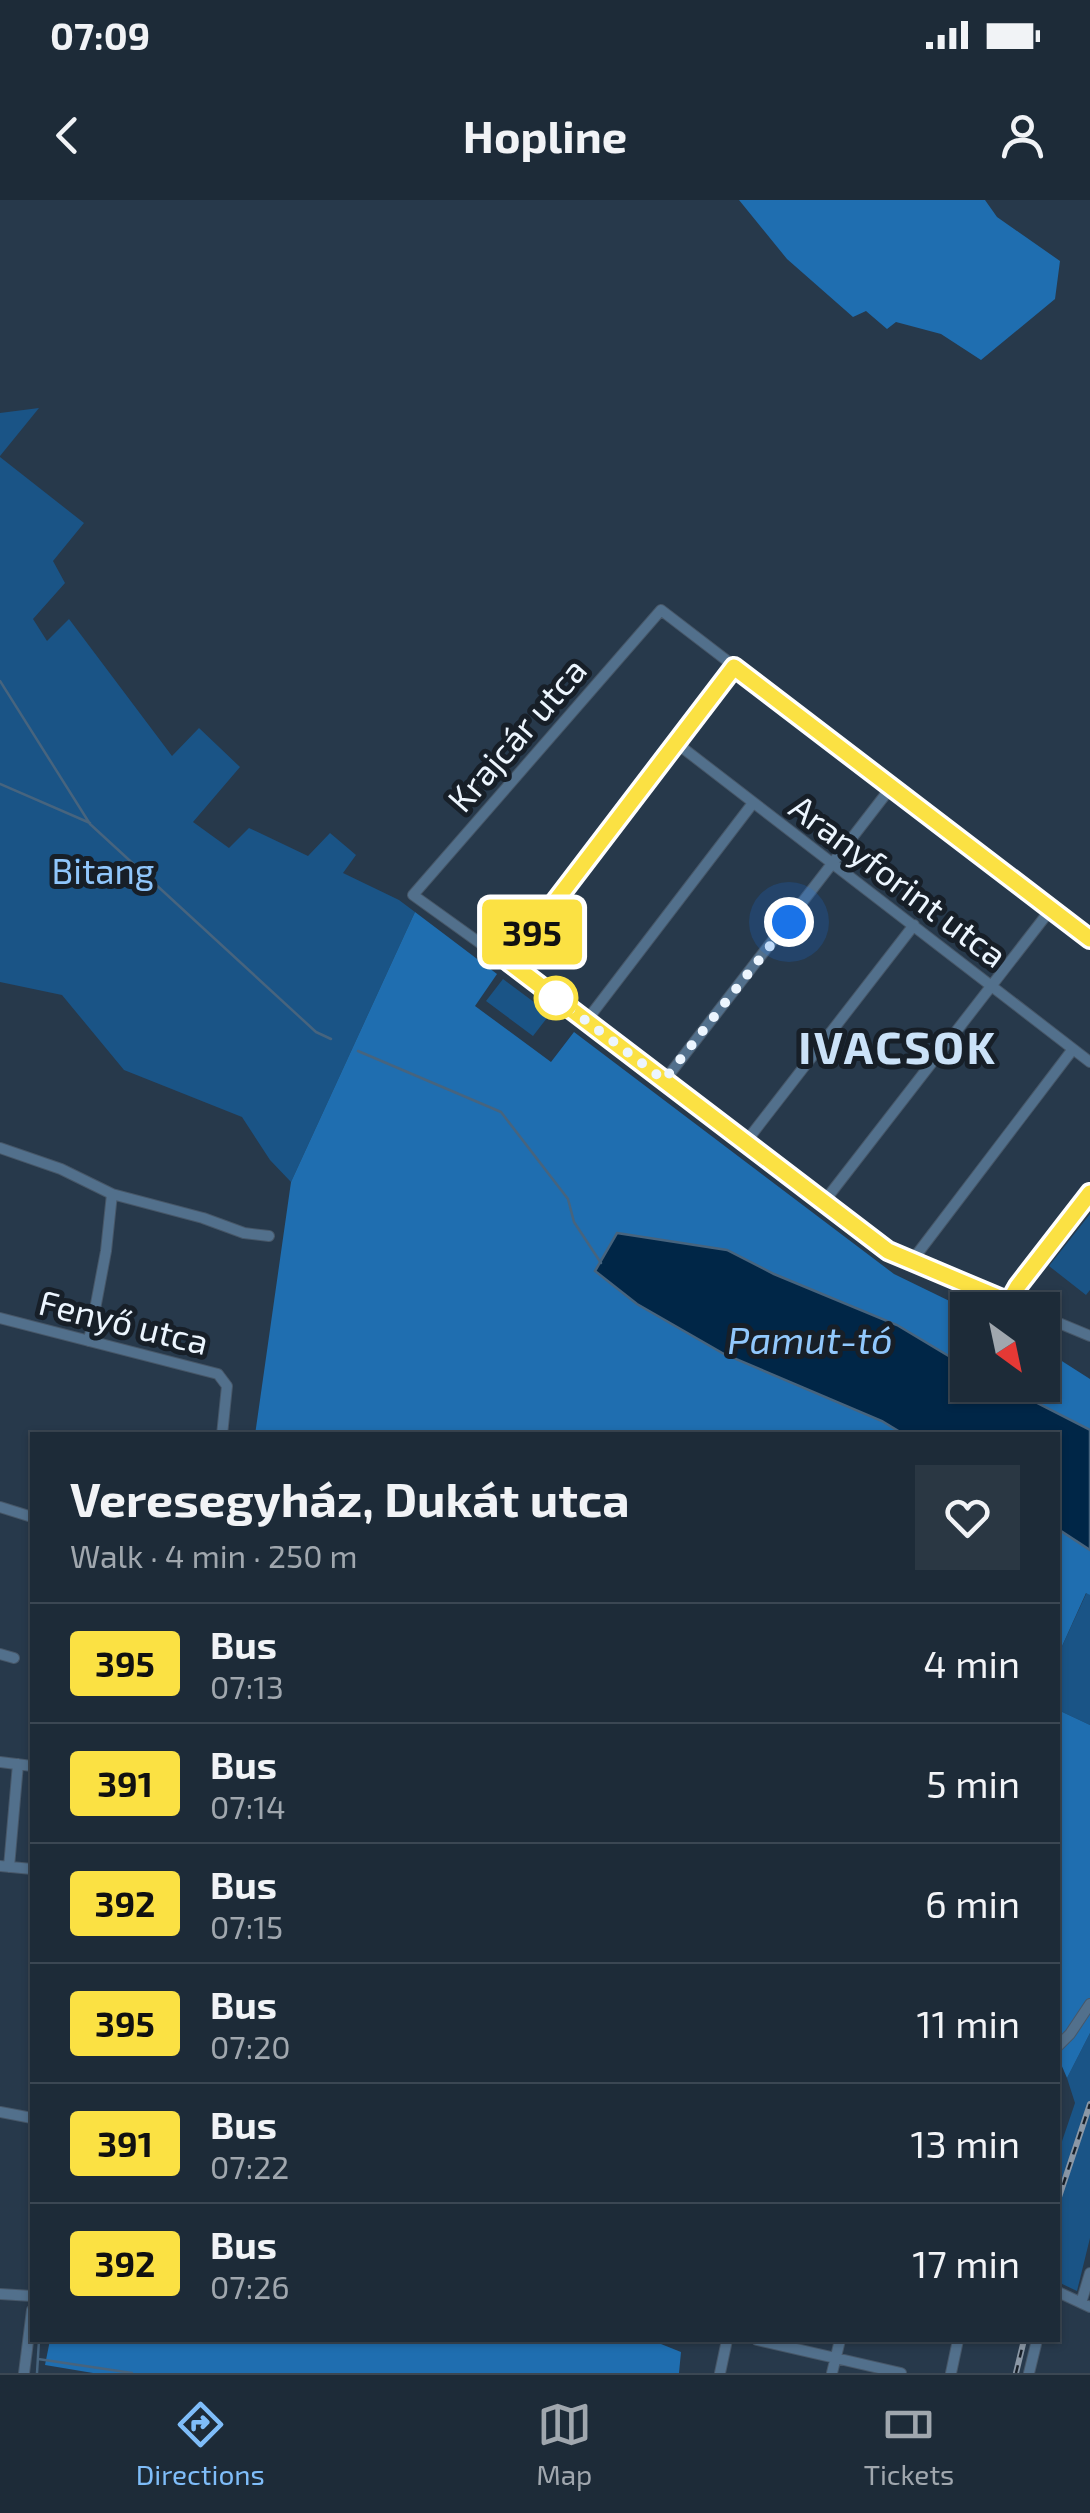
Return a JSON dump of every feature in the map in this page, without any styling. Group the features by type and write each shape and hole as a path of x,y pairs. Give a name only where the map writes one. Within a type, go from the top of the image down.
{"street":[{"name":"Krajcár utca","path":"509,962 414,894 660,610 734,667"},
{"path":"984,1292 888,1251 509,962 734,667 1090,940"},
{"name":"Aranyforint utca","path":"675,742 1090,1062"},
{"path":"664,1080 892,786"},
{"path":"587,1020 753,803"},
{"path":"823,1203 1051,909"},
{"path":"746,1142 914,925"},
{"path":"910,1262 1074,1049"},
{"path":"0,1148 61,1168 112,1194 244,1233 269,1236"},
{"path":"89,1340 112,1194"},
{"path":"1015,1292 1089,1195"},
{"name":"Fenyő utca","path":"0,1318 218,1374 227,1386 222,1432"},
{"path":"1060,1324 1090,1336"},
{"path":"0,1507 30,1515"},
{"path":"0,1654 14,1658"},
{"path":"0,1762 30,1766"},
{"path":"18,1764 2,1868 30,1869"},
{"path":"1060,2044 1090,2004"},
{"path":"0,2112 30,2118"},
{"path":"1060,2293 1086,2305 1090,2273"},
{"path":"0,2294 30,2296"},
{"path":"24,2373 30,2326"},
{"path":"720,2373 727,2342"},
{"path":"766,2342 901,2373"},
{"path":"832,2373 839,2342"},
{"path":"951,2373 958,2342"},
{"path":"1030,2373 1037,2342"}],"green space":[{"path":"39,408 0,456 0,413"},
{"name":"Bitang","path":"0,457 84,523 53,561 65,583 33,619 47,641 69,619 172,756 199,728 240,767 193,822 229,848 249,828 308,856 330,833 356,855 343,873 415,912 291,1182 270,1160 242,1117 124,1070 62,995 0,982"},
{"path":"503,979 550,1014 533,1036 486,1001"},
{"path":"1090,1214 1090,1290 1086,1295 1049,1266"},
{"path":"1087,1592 1090,1725 1060,1711 1060,1651"},
{"path":"1090,2033 1090,2238 1077,2291 1060,2283 1060,2147 1075,2103 1067,2078"}],"shaded area":[{"path":"739,200 985,200 997,217 1060,261 1055,299 981,360 941,334 896,322 887,329 866,311 853,317 787,259"},
{"path":"415,912 497,974 475,1006 551,1062 574,1032 894,1274 950,1301 950,1357 897,1325 727,1250 637,1304 724,1354 900,1432 255,1432 291,1182"},
{"path":"1060,1360 1090,1379 1090,1430 1035,1402 1060,1402"},
{"path":"1060,1530 1090,1550 1090,1595 1086,1593 1060,1651"},
{"path":"1060,1711 1090,1725 1090,2033 1067,2078 1060,2062"},
{"path":"50,2342 656,2342 681,2352 679,2373 93,2373 45,2365"}],"water":[{"name":"Pamut-tó","path":"617,1233 727,1250 897,1325 950,1357 950,1402 1035,1402 1090,1430 1090,1550 1060,1530 1060,1432 900,1432 724,1354 637,1304 595,1271"}],"waterway":[{"path":"0,681 90,824 316,1032 331,1039"},
{"path":"0,784 90,823"},
{"path":"358,1051 501,1112 568,1199 574,1222 601,1263"},
{"path":"37,2373 39,2342"},
{"path":"38,2359 132,2373"}],"railway":[{"path":"1060,2194 1090,2104"},
{"path":"1016,2373 1024,2342"}],"bus line":[{"name":"395","path":"1090,939 734,667 509,962 888,1251 1009,1302 1090,1193"}],"district":[{"name":"IVACSOK","path":"898,1046"}],"route":[{"path":"556,998 664,1080 789,922"}]}
